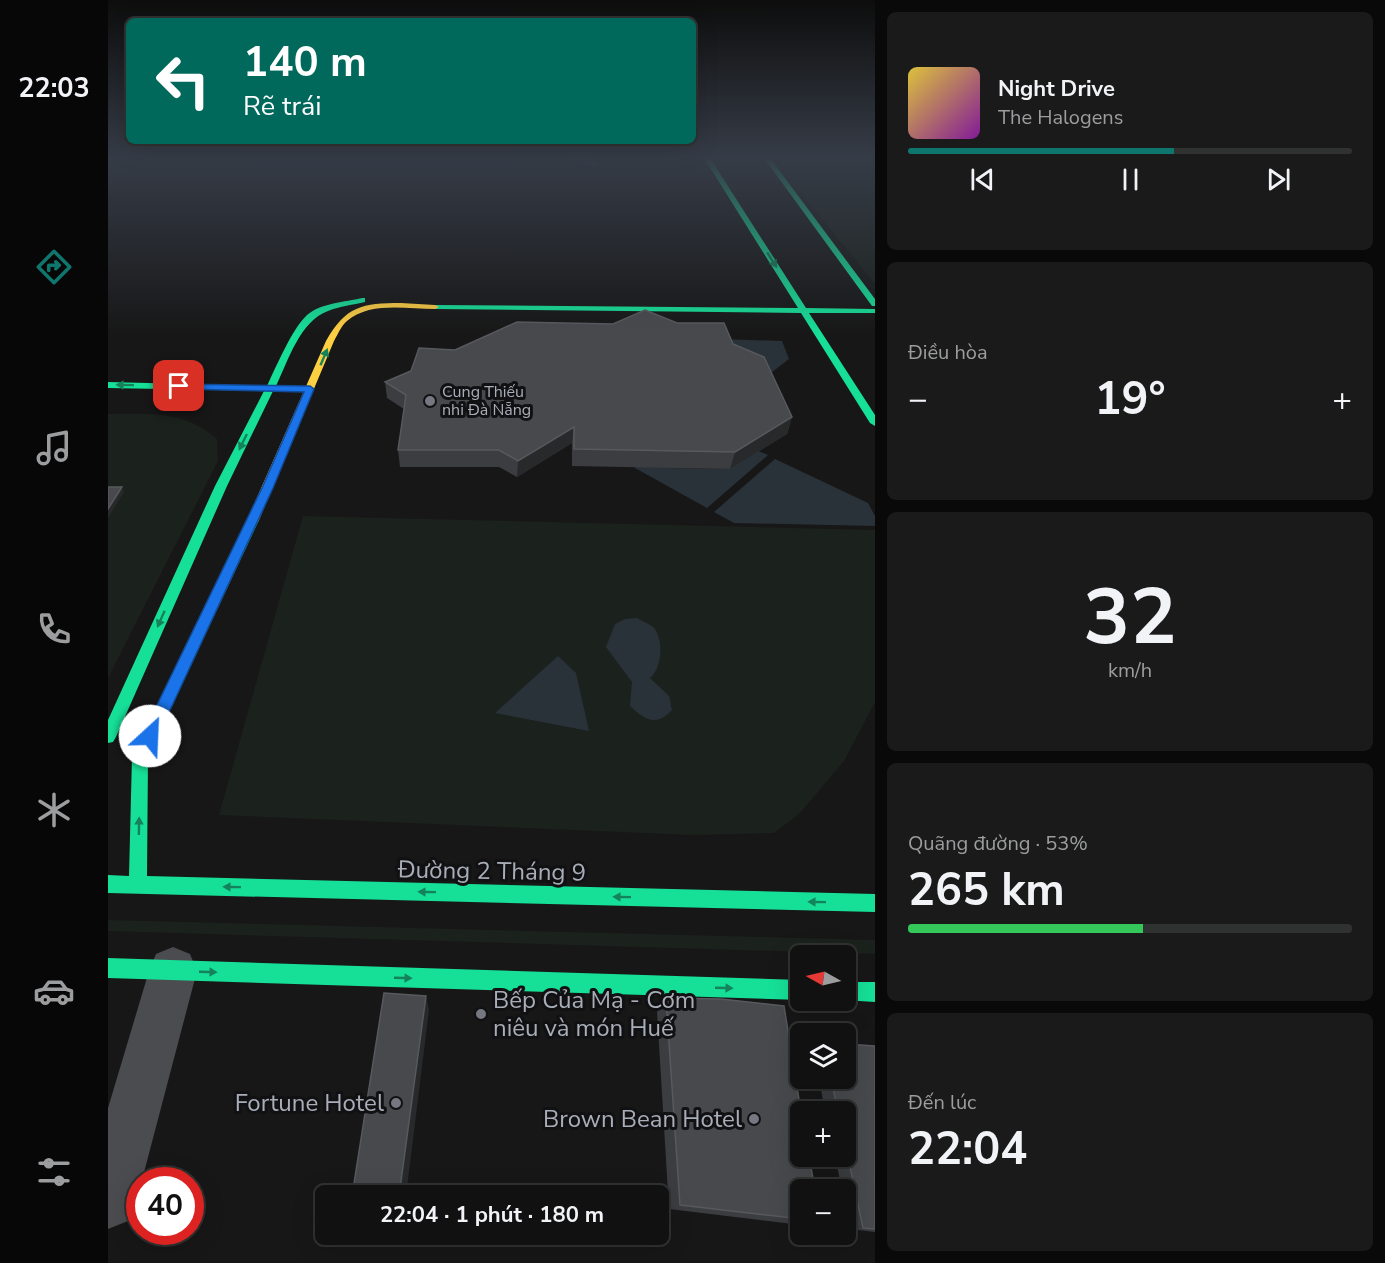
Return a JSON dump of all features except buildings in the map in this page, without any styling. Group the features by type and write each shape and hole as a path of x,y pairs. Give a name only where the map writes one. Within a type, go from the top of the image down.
{"street":[{"path":"744,217 874,419"},
{"path":"810,217 875,305"},
{"path":"108,737 254,408 270,388 294,340 310,317 325,309 360,300 800,305"},
{"path":"138,885 140,757 268,488 330,341 343,318 354,312 377,307 875,305"},
{"path":"108,385 310,389"},
{"path":"254,408 301,410"},
{"name":"Đường 2 Tháng 9","path":"108,884 872,900"},
{"path":"108,968 790,990"},
{"path":"108,1201 173,971"},
{"path":"856,992 875,992"}],"shaded area":[{"path":"821,217 875,217 875,284"},
{"path":"720,339 782,341 789,359 767,376"},
{"path":"108,414 152,414 179,418 192,423 217,439 218,461 108,678"},
{"path":"632,444 664,453 670,468 727,469 758,451 768,455 707,508 635,468"},
{"path":"775,459 868,503 875,516 875,526 734,523 714,512"},
{"path":"303,516 875,530 875,702 844,761 800,813 774,833 693,835 219,815"},
{"path":"637,618 654,628 659,640 659,661 650,678 669,696 672,710 661,719 646,718 630,706 632,682 606,647 615,624 625,619"},
{"path":"558,656 576,673 589,731 495,713"},
{"path":"108,920 875,940 875,954 856,953 856,945 790,945 790,951 108,931"}],"traffic: fast":[{"path":"744,217 875,423"},
{"path":"811,217 875,304"},
{"path":"108,737 221,486 294,340 310,317 325,309 362,300"},
{"path":"435,307 875,311"},
{"path":"108,385 290,389"},
{"path":"138,885 140,757 253,520"},
{"path":"108,884 875,903"},
{"path":"108,968 790,990"},
{"path":"856,992 875,992"}],"traffic: slow":[{"path":"253,520 330,341 341,323 355,312 377,307 435,307"}],"place":[{"name":"Cung Thiếu nhi Đà Nẵng","path":"430,401"},
{"name":"Bếp Của Mạ - Cơm niêu và món Huế","path":"481,1014"},
{"name":"Fortune Hotel","path":"396,1103"},
{"name":"Brown Bean Hotel","path":"754,1119"}],"route":[{"path":"150,736 268,488 310,389 179,386"}]}
